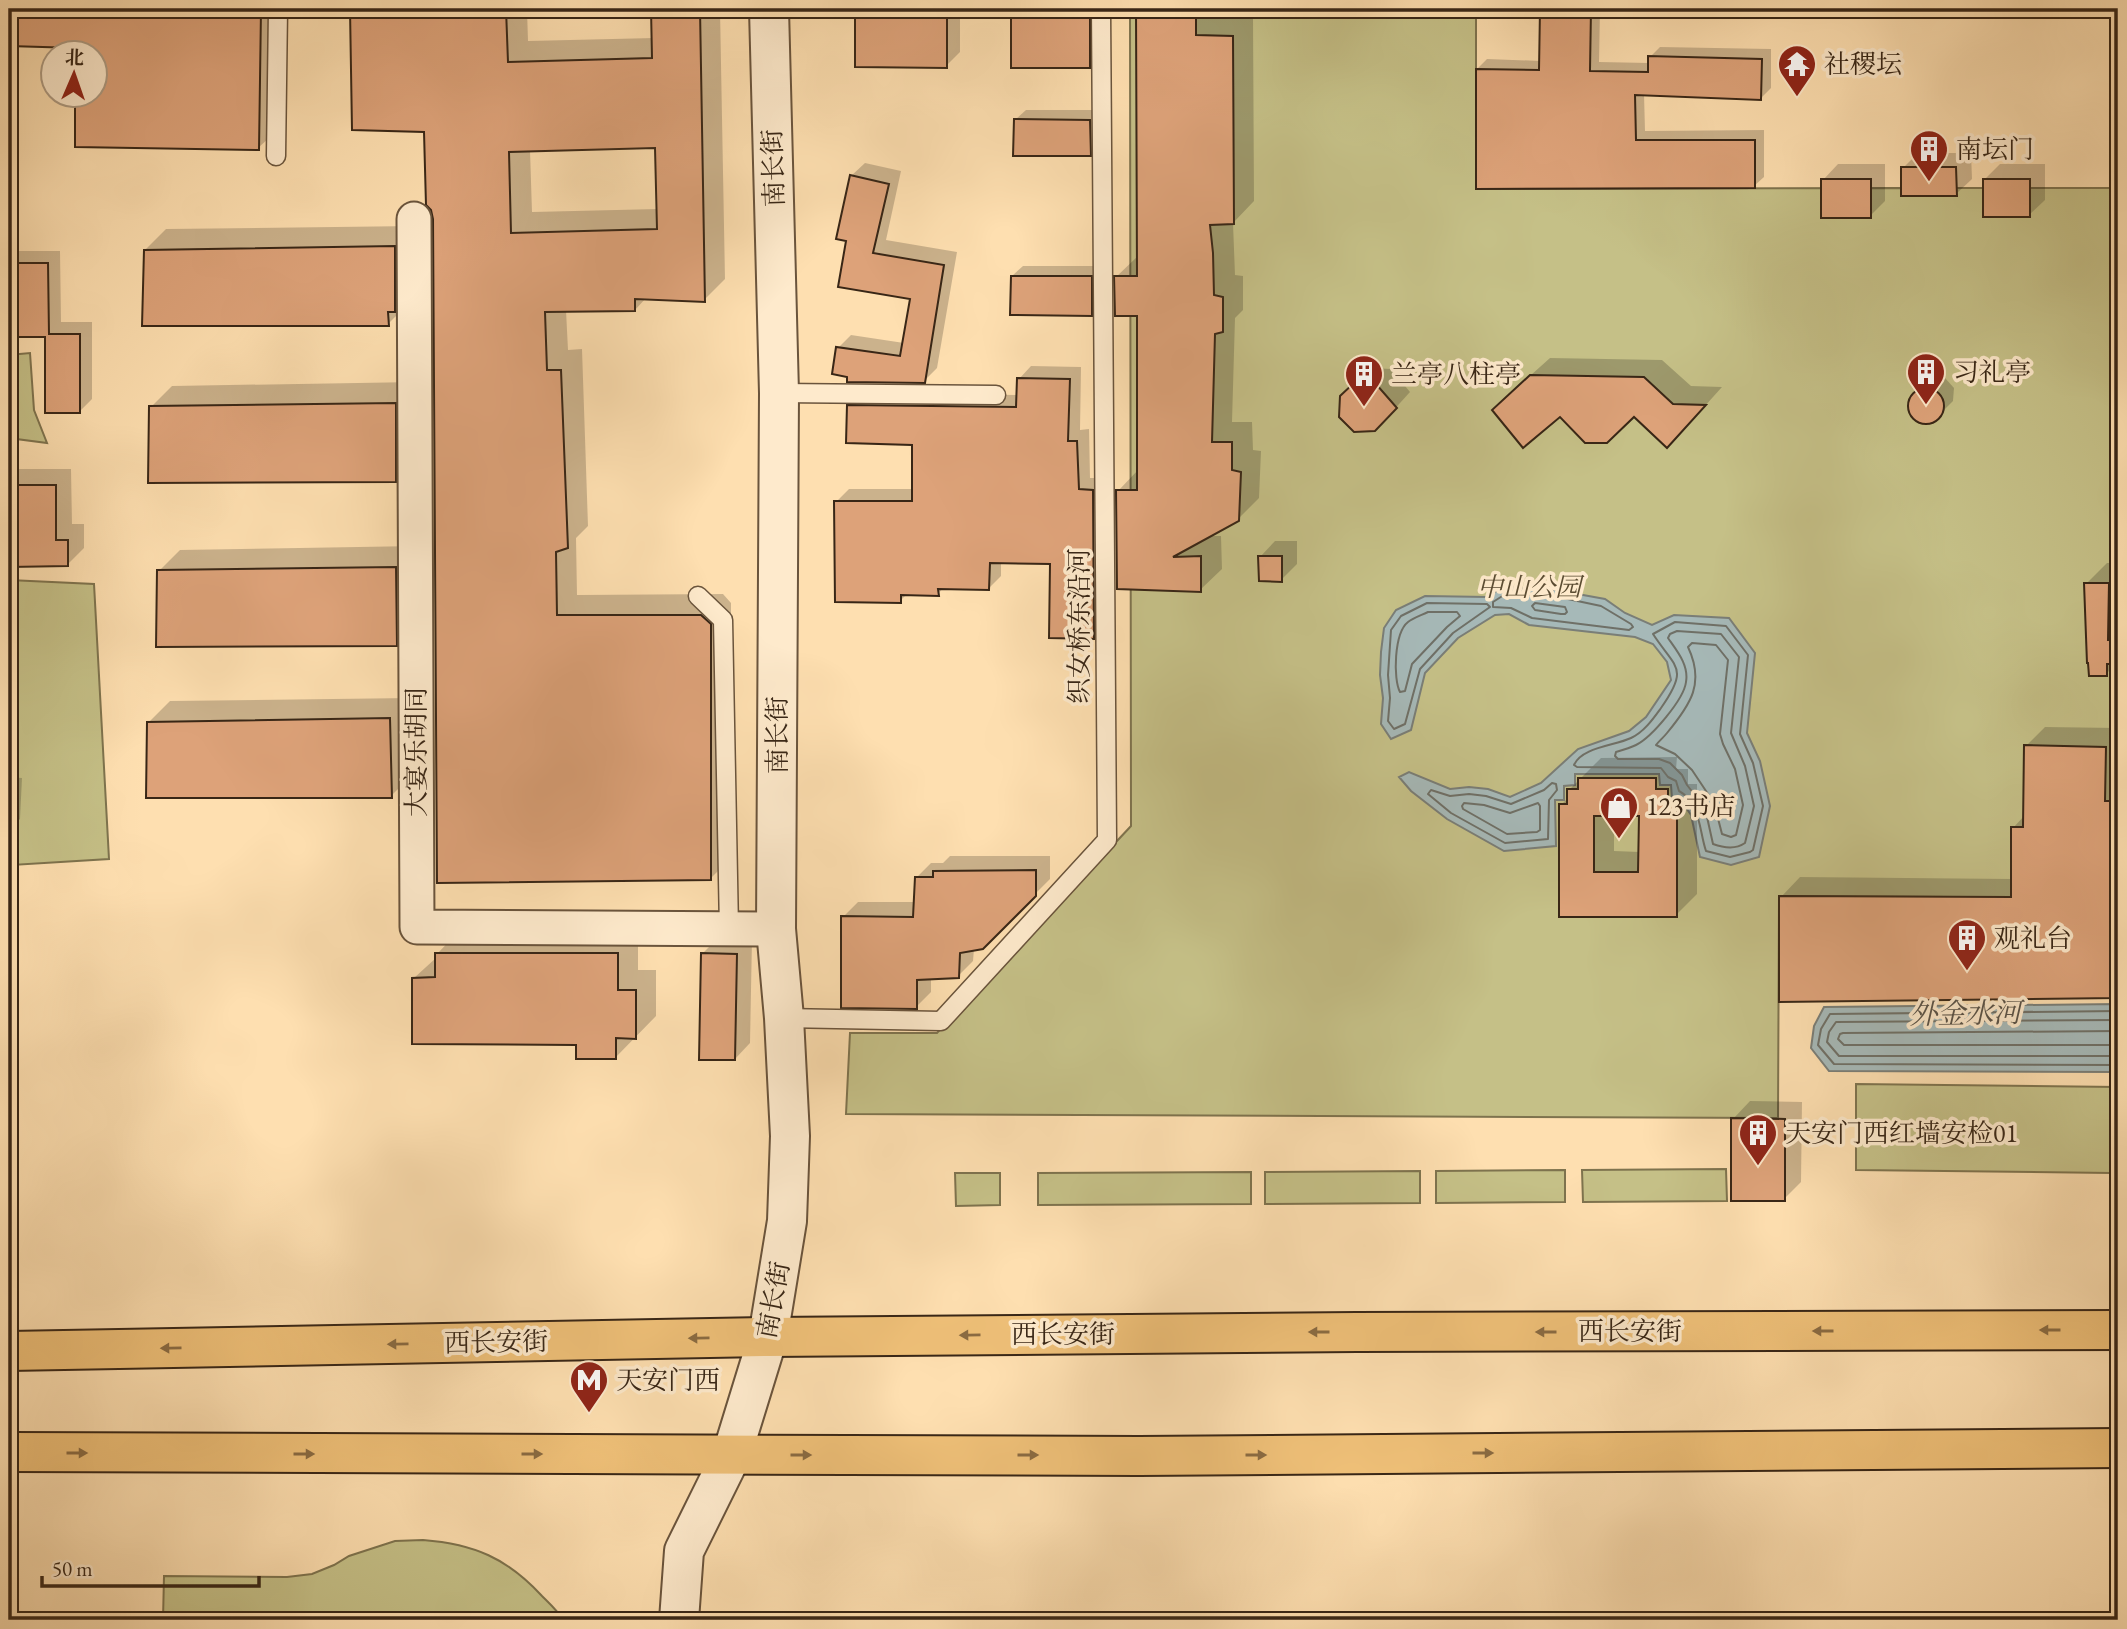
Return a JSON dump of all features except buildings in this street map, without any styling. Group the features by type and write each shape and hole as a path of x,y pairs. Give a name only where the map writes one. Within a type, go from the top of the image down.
{"highway":[{"name":"西长安街","path":"9,1351 768,1337 2118,1330"},
{"path":"9,1452 1153,1456 2118,1448"}],"street":[{"name":"南长街","path":"679,1620 684,1551 732,1454 768,1337 787,1220 790,1136 776,929 779,393 769,9"},
{"name":"大宴乐胡同","path":"414,219 417,927 776,929"}],"lane":[{"path":"276,156 278,9"},
{"name":"织女桥东沿河","path":"784,1018 941,1021 1107,840 1101,9"},
{"path":"779,393 996,395"},
{"path":"698,596 723,620 729,929"}],"green space":[{"name":"中山公园","path":"1130,9 1476,9 1476,189 1901,188 1902,196 1956,196 1956,188 2118,188 2118,898 1779,896 1778,1118 846,1114 850,1033 937,1033 1131,826"},
{"path":"30,353 34,410 47,443 9,438 9,355"},
{"path":"9,580 94,584 109,859 12,865 9,826"},
{"path":"1856,1084 2118,1087 2118,1165 2111,1173 1856,1170"},
{"path":"1726,1169 1727,1201 1583,1202 1582,1170"},
{"path":"1565,1170 1565,1202 1436,1203 1436,1171"},
{"path":"1420,1171 1420,1203 1265,1204 1265,1172"},
{"path":"1251,1172 1251,1204 1038,1205 1038,1173"},
{"path":"955,1173 1000,1173 1000,1205 956,1206"},
{"path":"423,1540 474,1549 502,1563 529,1583 563,1620 163,1620 164,1576 287,1577 312,1574 349,1556 395,1541"}],"water":[{"path":"1505,585 1550,589 1605,599 1625,613 1652,625 1674,615 1729,618 1755,653 1747,733 1760,761 1770,806 1759,857 1731,865 1700,857 1691,815 1680,799 1672,799 1671,785 1660,785 1659,774 1575,774 1575,785 1564,786 1564,800 1555,800 1556,846 1504,851 1447,819 1411,791 1399,777 1409,772 1450,789 1488,789 1510,797 1541,783 1578,749 1629,731 1646,717 1671,680 1667,662 1653,644 1635,637 1529,625 1509,614 1495,615 1458,638 1425,673 1411,730 1391,739 1381,724 1383,698 1380,675 1384,628 1396,610 1425,596 1488,597"},
{"name":"外金水河","path":"2118,1004 2118,1072 1829,1071 1811,1048 1814,1026 1824,1007"}],"place":[{"name":"社稷坛","path":"1797,98"},
{"name":"南坛门","path":"1929,183"},
{"name":"习礼亭","path":"1926,406"},
{"name":"兰亭八柱亭","path":"1364,408"},
{"name":"123书店","path":"1619,840"},
{"name":"观礼台","path":"1967,972"},
{"name":"天安门西红墙安检01","path":"1758,1167"},
{"name":"天安门西","path":"589,1414"}]}
